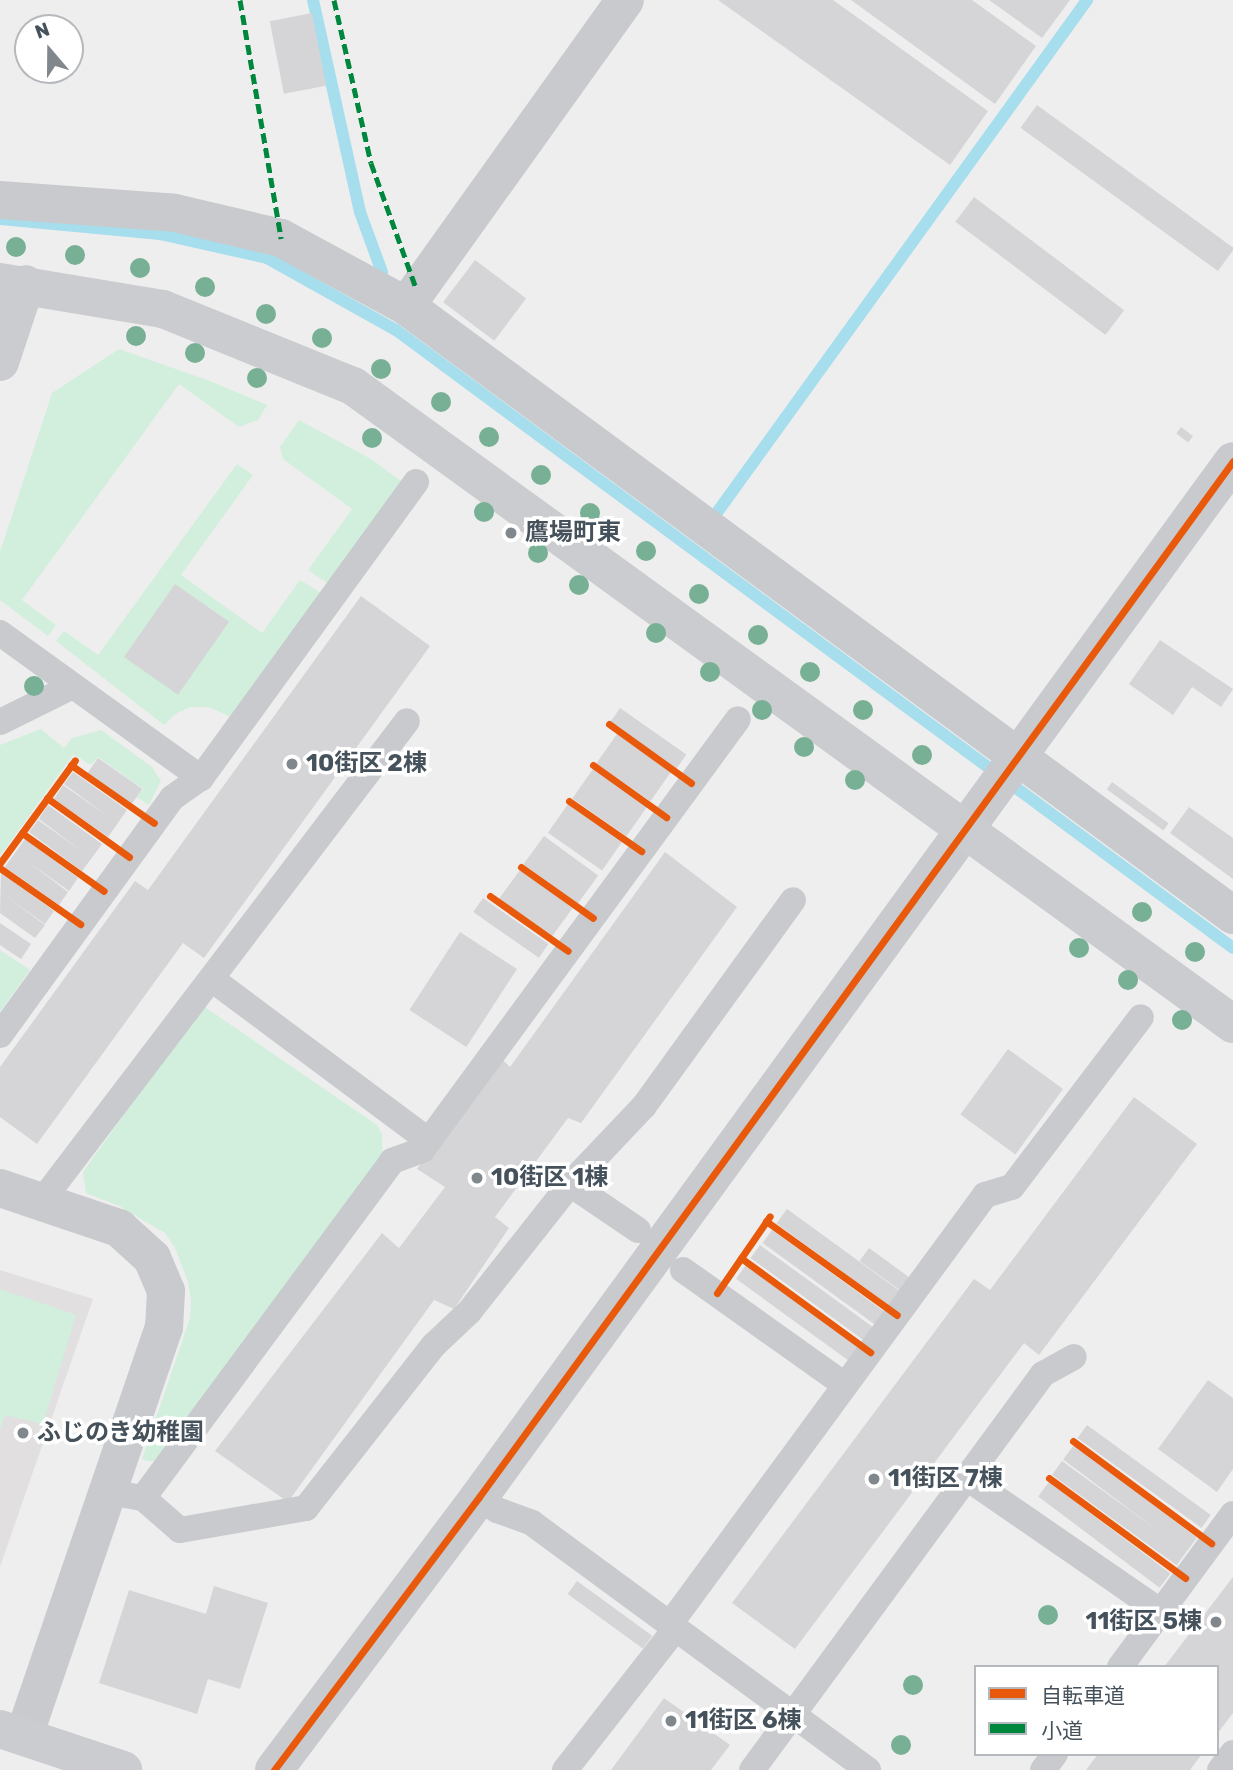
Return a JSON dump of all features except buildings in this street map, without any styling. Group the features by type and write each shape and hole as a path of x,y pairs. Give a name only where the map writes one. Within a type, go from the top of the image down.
{"street":[{"path":"406,306 625,0"},
{"path":"0,200 175,213 281,238 406,306 706,528 1007,773 1233,915"},
{"path":"0,362 13,283 163,309 354,386 1233,1024"},
{"path":"274,1770 479,1497 1233,461"},
{"path":"0,1188 119,1228 152,1258 166,1291 164,1327 126,1495 12,1733 123,1770"}],"lane":[{"path":"0,1035 172,797 201,778 416,482"},
{"path":"0,633 201,778"},
{"path":"0,722 73,686"},
{"path":"738,719 422,1150 392,1161 126,1495 180,1530 306,1508 434,1345 469,1312 570,1184 644,1106 793,900"},
{"path":"41,1202 213,980 407,721"},
{"path":"213,980 429,1141"},
{"path":"565,1770 673,1626 985,1195 1012,1187 1141,1017"},
{"path":"570,1184 638,1230"},
{"path":"683,1270 845,1385"},
{"path":"752,1770 1044,1374 1074,1357"},
{"path":"967,1478 1161,1612"},
{"path":"479,1497 497,1510 532,1523 868,1770"},
{"path":"1121,1665 1233,1514"},
{"path":"1220,1770 1233,1753"}],"shaded area":[{"name":"ふじのき幼稚園","path":"0,1270 93,1299 0,1567"}],"green space":[{"path":"119,349 210,381 267,405 258,420 239,427 179,384 22,600 56,625 48,636 0,600 0,552 52,393"},
{"path":"299,420 371,459 404,483 333,587 308,570 352,509 283,459 280,447"},
{"path":"237,464 253,475 181,575 262,633 300,580 326,596 235,719 209,707 191,707 177,713 164,725 56,641 64,631 98,655"},
{"path":"41,729 64,748 72,738 101,730 152,767 161,781 149,805 137,797 143,789 98,757 91,765 71,753 73,755 0,856 0,745"},
{"path":"0,950 30,970 0,1012"},
{"path":"202,1005 377,1125 382,1134 383,1160 156,1461 147,1461 142,1459 190,1318 188,1282 175,1248 165,1233 119,1206 86,1193 83,1172"},
{"path":"0,1289 76,1315 43,1424 5,1415 0,1430"}],"waterway":[{"path":"313,0 360,212 382,272"},
{"path":"708,525 1087,0"},
{"path":"0,219 160,234 267,258 396,330 1233,948"}],"marked path":[{"path":"240,0 281,238"},
{"path":"334,0 371,163 416,288"}],"cycle path":[{"path":"274,1770 479,1497 1233,461"},
{"path":"609,724 691,783"},
{"path":"0,863 75,760"},
{"path":"71,765 154,823"},
{"path":"593,765 666,817"},
{"path":"47,798 129,857"},
{"path":"569,801 641,851"},
{"path":"22,833 104,891"},
{"path":"521,867 593,918"},
{"path":"0,868 80,924"},
{"path":"490,896 568,951"},
{"path":"717,1293 770,1216"},
{"path":"766,1221 897,1315"},
{"path":"741,1258 870,1352"},
{"path":"1073,1441 1211,1543"},
{"path":"1049,1478 1185,1578"}],"place":[{"name":"鷹場町東","path":"511,533"},
{"name":"10街区 2棟","path":"292,764"},
{"name":"10街区 1棟","path":"477,1178"},
{"name":"ふじのき幼稚園","path":"23,1433"},
{"name":"11街区 7棟","path":"874,1479"},
{"name":"11街区 5棟","path":"1216,1622"},
{"name":"11街区 6棟","path":"671,1721"}]}
